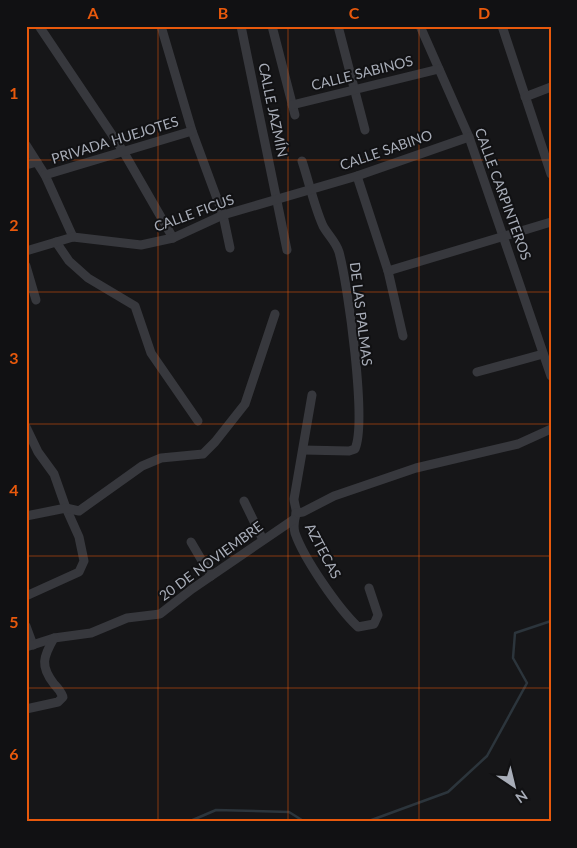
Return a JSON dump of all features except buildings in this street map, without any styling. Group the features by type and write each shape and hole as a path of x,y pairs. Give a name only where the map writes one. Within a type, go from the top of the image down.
{"street":[{"path":"161,26 192,131 223,215 230,248"},
{"name":"CALLE JAZMÍN","path":"241,26 287,250"},
{"path":"272,26 294,115"},
{"path":"338,26 365,130"},
{"name":"CALLE CARPINTEROS","path":"420,26 469,137 505,237 551,376"},
{"path":"502,26 551,174"},
{"path":"42,27 123,151 173,238"},
{"name":"CALLE SABINOS","path":"292,105 439,69"},
{"path":"525,97 551,87"},
{"name":"PRIVADA HUEJOTES","path":"45,175 192,131"},
{"name":"CALLE SABINO","path":"311,189 357,176 469,137"},
{"path":"26,145 45,175 74,237"},
{"name":"DE LAS PALMAS","path":"302,161 323,226 338,249 341,262 352,331 359,423 358,442 355,449 349,451 303,450"},
{"path":"26,165 37,162"},
{"path":"357,176 388,271 403,336"},
{"name":"CALLE FICUS","path":"26,251 74,237 141,245 173,238 223,215 311,189"},
{"path":"388,271 551,222"},
{"path":"56,242 69,261 88,278 135,306 151,353 198,420"},
{"path":"26,266 36,300"},
{"path":"26,516 66,508 79,511 142,466 161,458 203,454 245,404 275,314"},
{"path":"477,372 544,354"},
{"name":"AZTECAS","path":"312,395 294,499 295,533 320,578 348,617 358,627 374,624 378,614 368,588"},
{"path":"26,427 38,452 54,474 79,537 84,561 79,572 26,596"},
{"name":"20 DE NOVIEMBRE","path":"29,646 54,638 91,633 127,618 160,614 295,516 334,496 416,468 518,444 551,430"},
{"path":"244,501 263,540"},
{"path":"191,542 211,576"},
{"path":"26,626 29,646"},
{"path":"26,709 58,702 63,697 47,675 43,664 46,651 54,638"}],"waterway":[{"path":"366,822 448,792 487,756 527,683 513,658 515,633 551,621"},
{"path":"188,822 216,810 289,812 305,822"}]}
